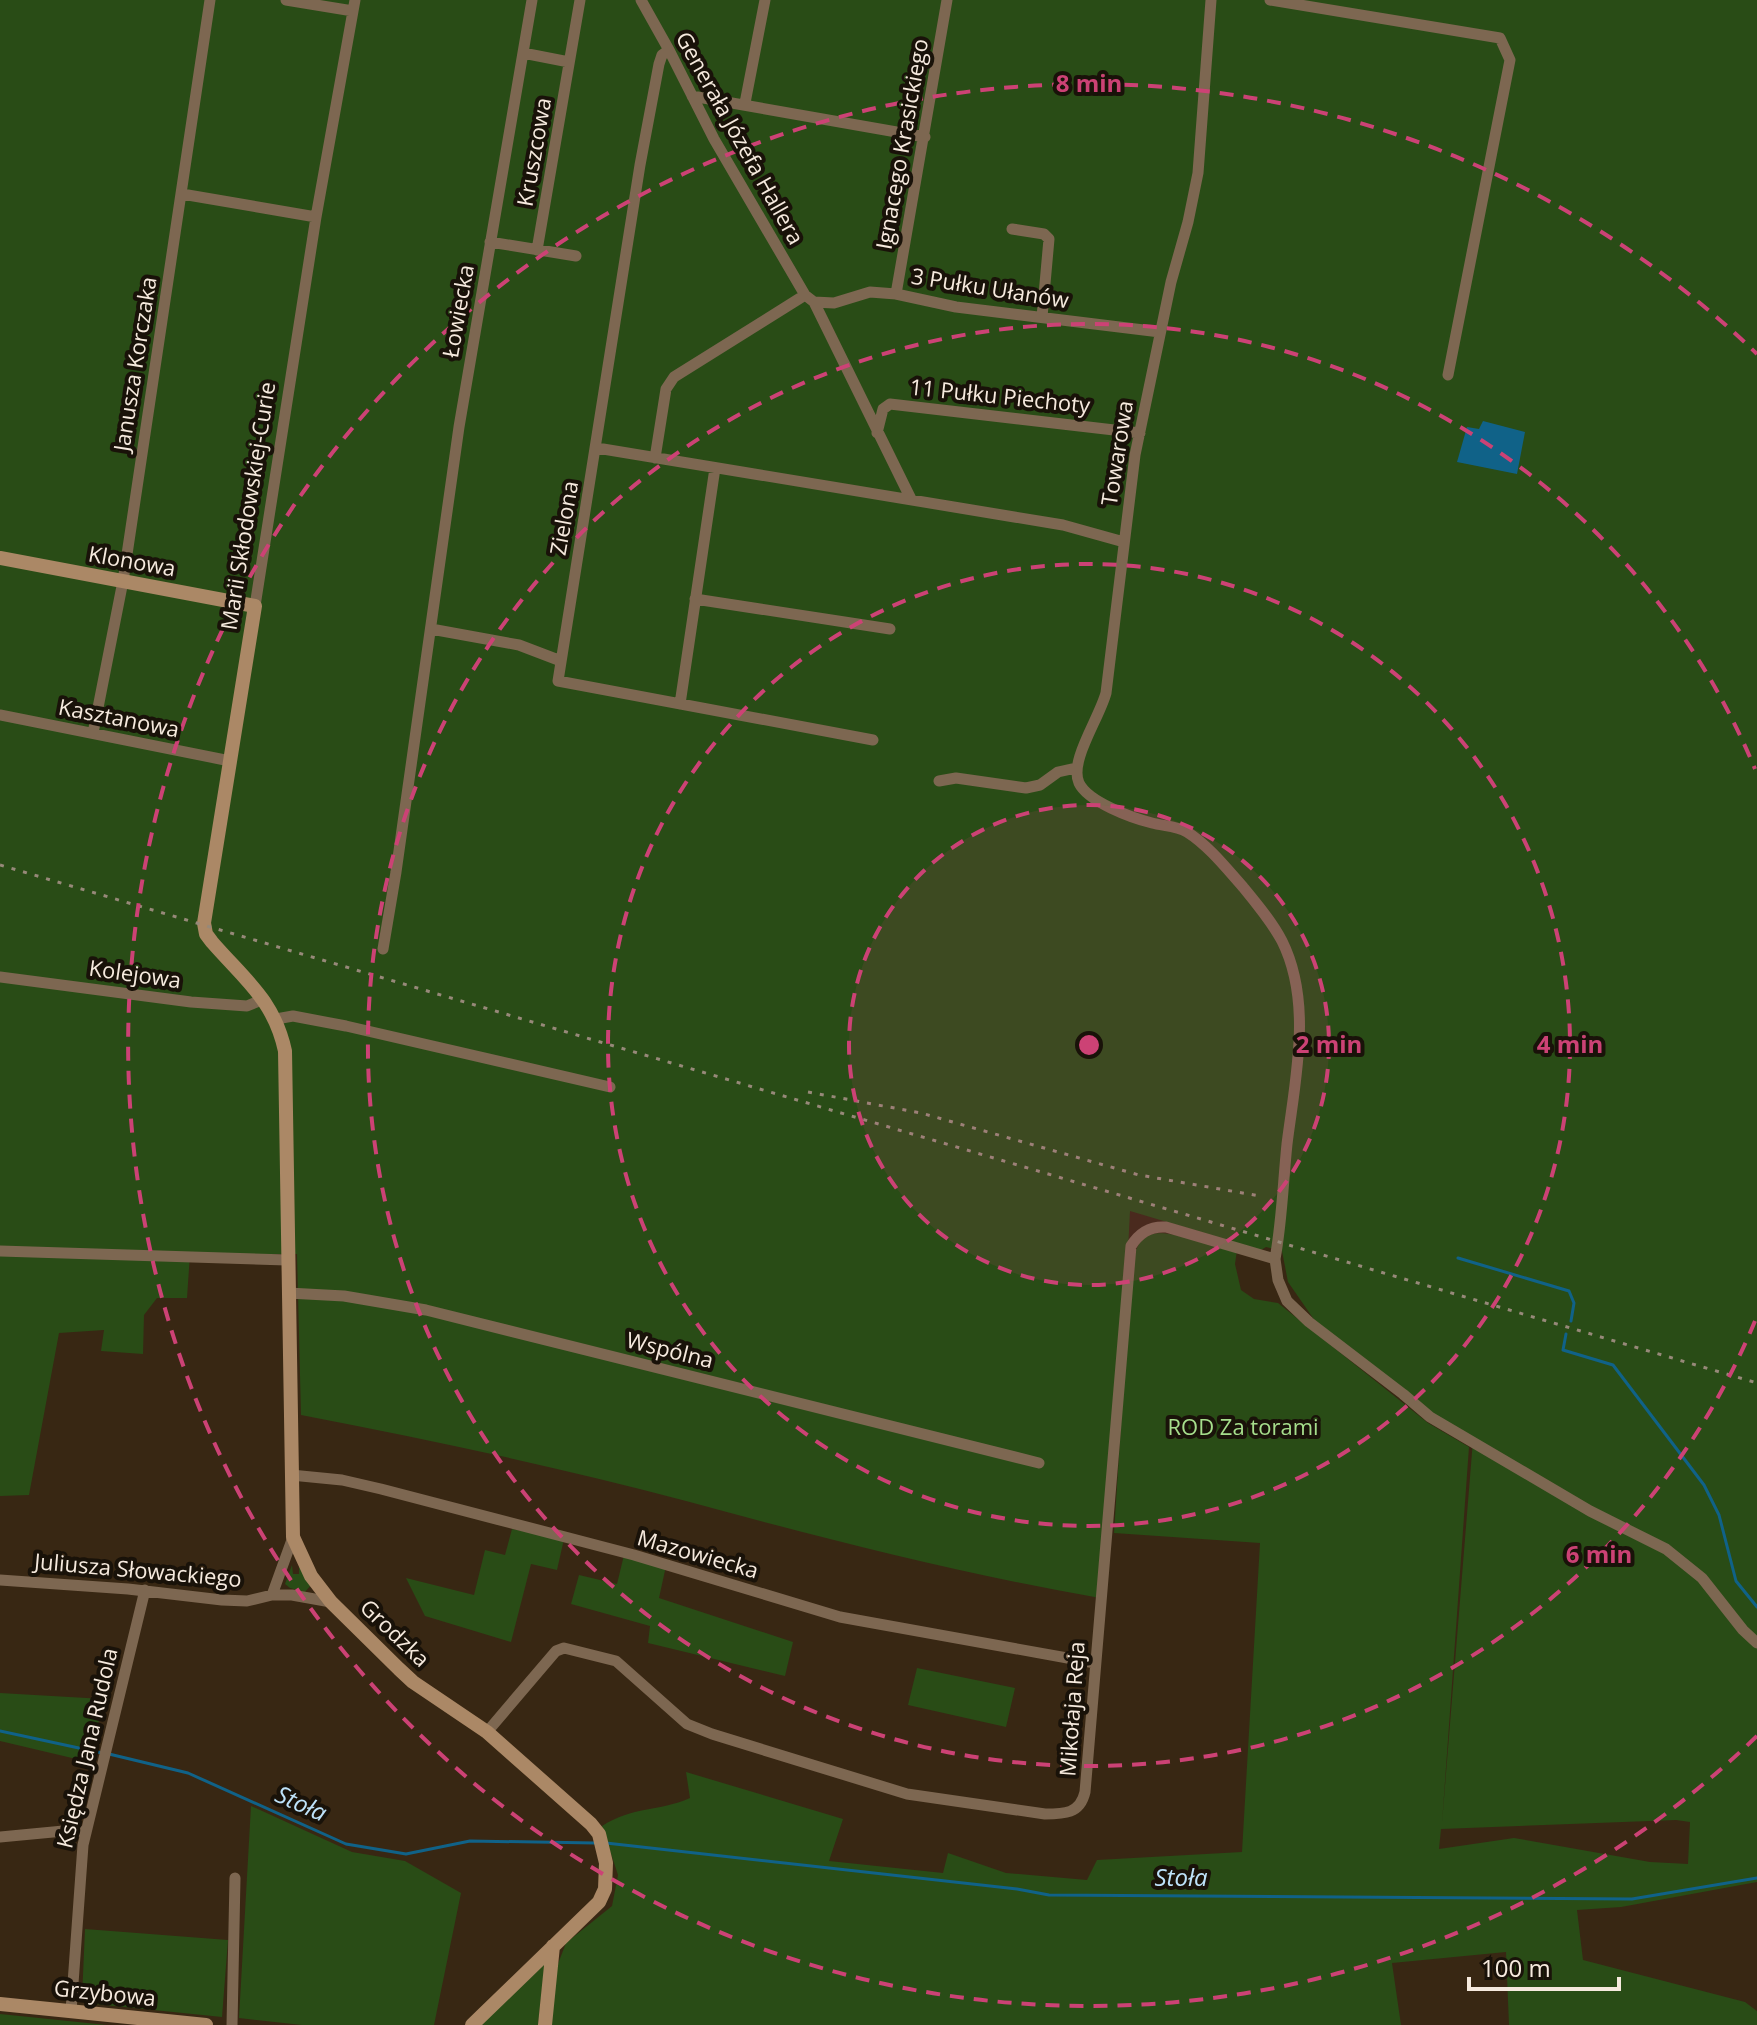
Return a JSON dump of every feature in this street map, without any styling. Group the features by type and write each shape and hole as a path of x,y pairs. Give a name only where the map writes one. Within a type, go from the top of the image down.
{"street":[{"name":"Janusza Korczaka","path":"93,733 123,581 210,0"},
{"path":"286,0 354,6"},
{"name":"Łowiecka","path":"383,949 459,427 532,0"},
{"name":"Kruszcowa","path":"537,250 580,0"},
{"name":"Generała Józefa Hallera","path":"641,0 714,139 810,299 909,495"},
{"path":"745,103 765,0"},
{"name":"Ignacego Krasickiego","path":"896,294 947,0"},
{"name":"Towarowa","path":"1076,768 1077,759 1094,728 1106,693 1131,477 1160,332 1198,173 1211,0"},
{"path":"1270,0 1500,38 1506,47 1510,60 1448,375"},
{"name":"Marii Skłodowskiej-Curie","path":"264,999 212,942 206,934 204,923 316,217 354,6"},
{"name":"Zielona","path":"561,661 643,150 659,64 662,55 669,50"},
{"path":"523,53 569,62"},
{"path":"692,96 925,137"},
{"path":"182,194 316,217"},
{"path":"1012,229 1044,234 1049,239 1042,317"},
{"path":"490,242 576,256"},
{"name":"3 Pułku Ułanów","path":"810,299 834,303 870,292 896,294 956,307 1160,332"},
{"path":"655,458 666,389 674,377 810,299"},
{"name":"11 Pułku Piechoty","path":"877,433 883,409 890,404 1140,433"},
{"path":"597,448 909,495 1063,525 1124,542"},
{"path":"680,704 715,468"},
{"name":"Klonowa","path":"0,558 255,606"},
{"path":"695,599 890,629"},
{"path":"431,629 519,645 561,661 558,681 873,740"},
{"name":"Kasztanowa","path":"0,715 230,761"},
{"path":"939,781 956,778 1026,788 1040,785 1058,772 1076,768 1079,784 1090,796 1129,816 1183,830 1194,837 1251,897 1283,945 1294,979 1299,1027 1275,1259 1278,1280 1287,1301 1309,1322 1430,1417 1590,1511 1666,1549 1702,1578 1757,1643"},
{"name":"Kolejowa","path":"0,977 191,1002 247,1006 264,999"},
{"name":"Grodzka","path":"264,999 276,1019 285,1051 293,1537 311,1576 331,1602 413,1682 487,1732 591,1824 603,1845 606,1876 605,1889 599,1902 472,2025"},
{"path":"276,1019 293,1016 346,1026 610,1087"},
{"name":"Mikołaja Reja","path":"487,1732 556,1651 564,1648 616,1661 687,1724 712,1734 907,1794 1021,1811 1061,1814 1077,1809 1085,1792 1131,1246 1149,1229 1166,1227 1275,1259"},
{"path":"0,1251 287,1260"},
{"name":"Wspólna","path":"288,1293 344,1296 426,1310 1039,1463"},
{"name":"Mazowiecka","path":"291,1475 342,1480 381,1489 634,1555 840,1617 1095,1663"},
{"name":"Juliusza Słowackiego","path":"272,1595 293,1537"},
{"name":"Juliusza Słowackiego","path":"0,1580 145,1590 222,1600 247,1601 272,1595 292,1595 331,1602"},
{"name":"Księdza Jana Rudola","path":"71,2011 86,1833 145,1590"},
{"path":"0,1837 74,1830 86,1833"},
{"path":"232,2025 235,1878"},
{"path":"545,2025 553,1946"},
{"name":"Grzybowa","path":"0,2004 206,2025"}],"green space":[{"name":"ROD Za torami","path":"0,0 1757,0 1757,1882 1621,1907 1577,1910 1583,1960 1745,2002 1757,2011 1757,2025 1509,2025 1506,1952 1392,1963 1401,2025 550,2025 554,1974 566,1943 612,1906 618,1875 602,1826 624,1815 690,1798 686,1772 843,1819 829,1861 943,1873 948,1853 1006,1873 1087,1880 1097,1860 1242,1852 1260,1543 1114,1533 1131,1269 1138,1246 1143,1239 1156,1233 1237,1250 1235,1264 1241,1290 1254,1299 1278,1303 1428,1423 1469,1447 1442,1823 1473,1440 1412,1400 1322,1331 1288,1282 1282,1251 1266,1247 1261,1250 1130,1211 1124,1331 1100,1598 892,1554 542,1465 301,1415 297,1254 190,1254 187,1298 157,1298 144,1315 143,1354 101,1351 104,1330 59,1333 29,1495 0,1496","holes":["1690,1822 1688,1864 1650,1862 1514,1838 1439,1849 1441,1829"]},
{"path":"512,1529 564,1539 557,1570 531,1564 511,1642 425,1616 406,1578 474,1595 485,1550 505,1555"},
{"path":"624,1555 666,1566 659,1598 793,1642 785,1676 648,1643 650,1626 571,1604 579,1575 617,1584"},
{"path":"292,1565 293,1574 299,1574 299,1565 311,1585 305,1592 285,1584"},
{"path":"917,1668 1015,1688 1006,1727 908,1705"},
{"path":"0,1693 104,1699 89,1762 0,1741"},
{"path":"251,1806 352,1852 405,1861 461,1893 434,2025 302,2025 239,2018"},
{"path":"85,1929 228,1940 222,2017 85,2003 82,1998"},
{"path":"545,1961 538,2025 480,2025"},
{"path":"0,2014 107,2025 0,2025"}],"water":[{"path":"1483,421 1525,432 1517,474 1457,462 1467,427 1479,429"}],"waterway":[{"path":"1458,1258 1569,1291 1574,1303 1571,1321"},
{"path":"1566,1334 1563,1350 1613,1365 1704,1485 1719,1515 1736,1581 1757,1607"},
{"name":"Stoła","path":"0,1731 102,1753"},
{"name":"Stoła","path":"109,1754 188,1773 346,1844 406,1854 470,1841 595,1843"},
{"name":"Stoła","path":"606,1843 1049,1895 1632,1899 1757,1878"}],"railway":[{"path":"0,865 1757,1383"},
{"path":"808,1092 921,1113 1139,1175 1260,1196"}]}
